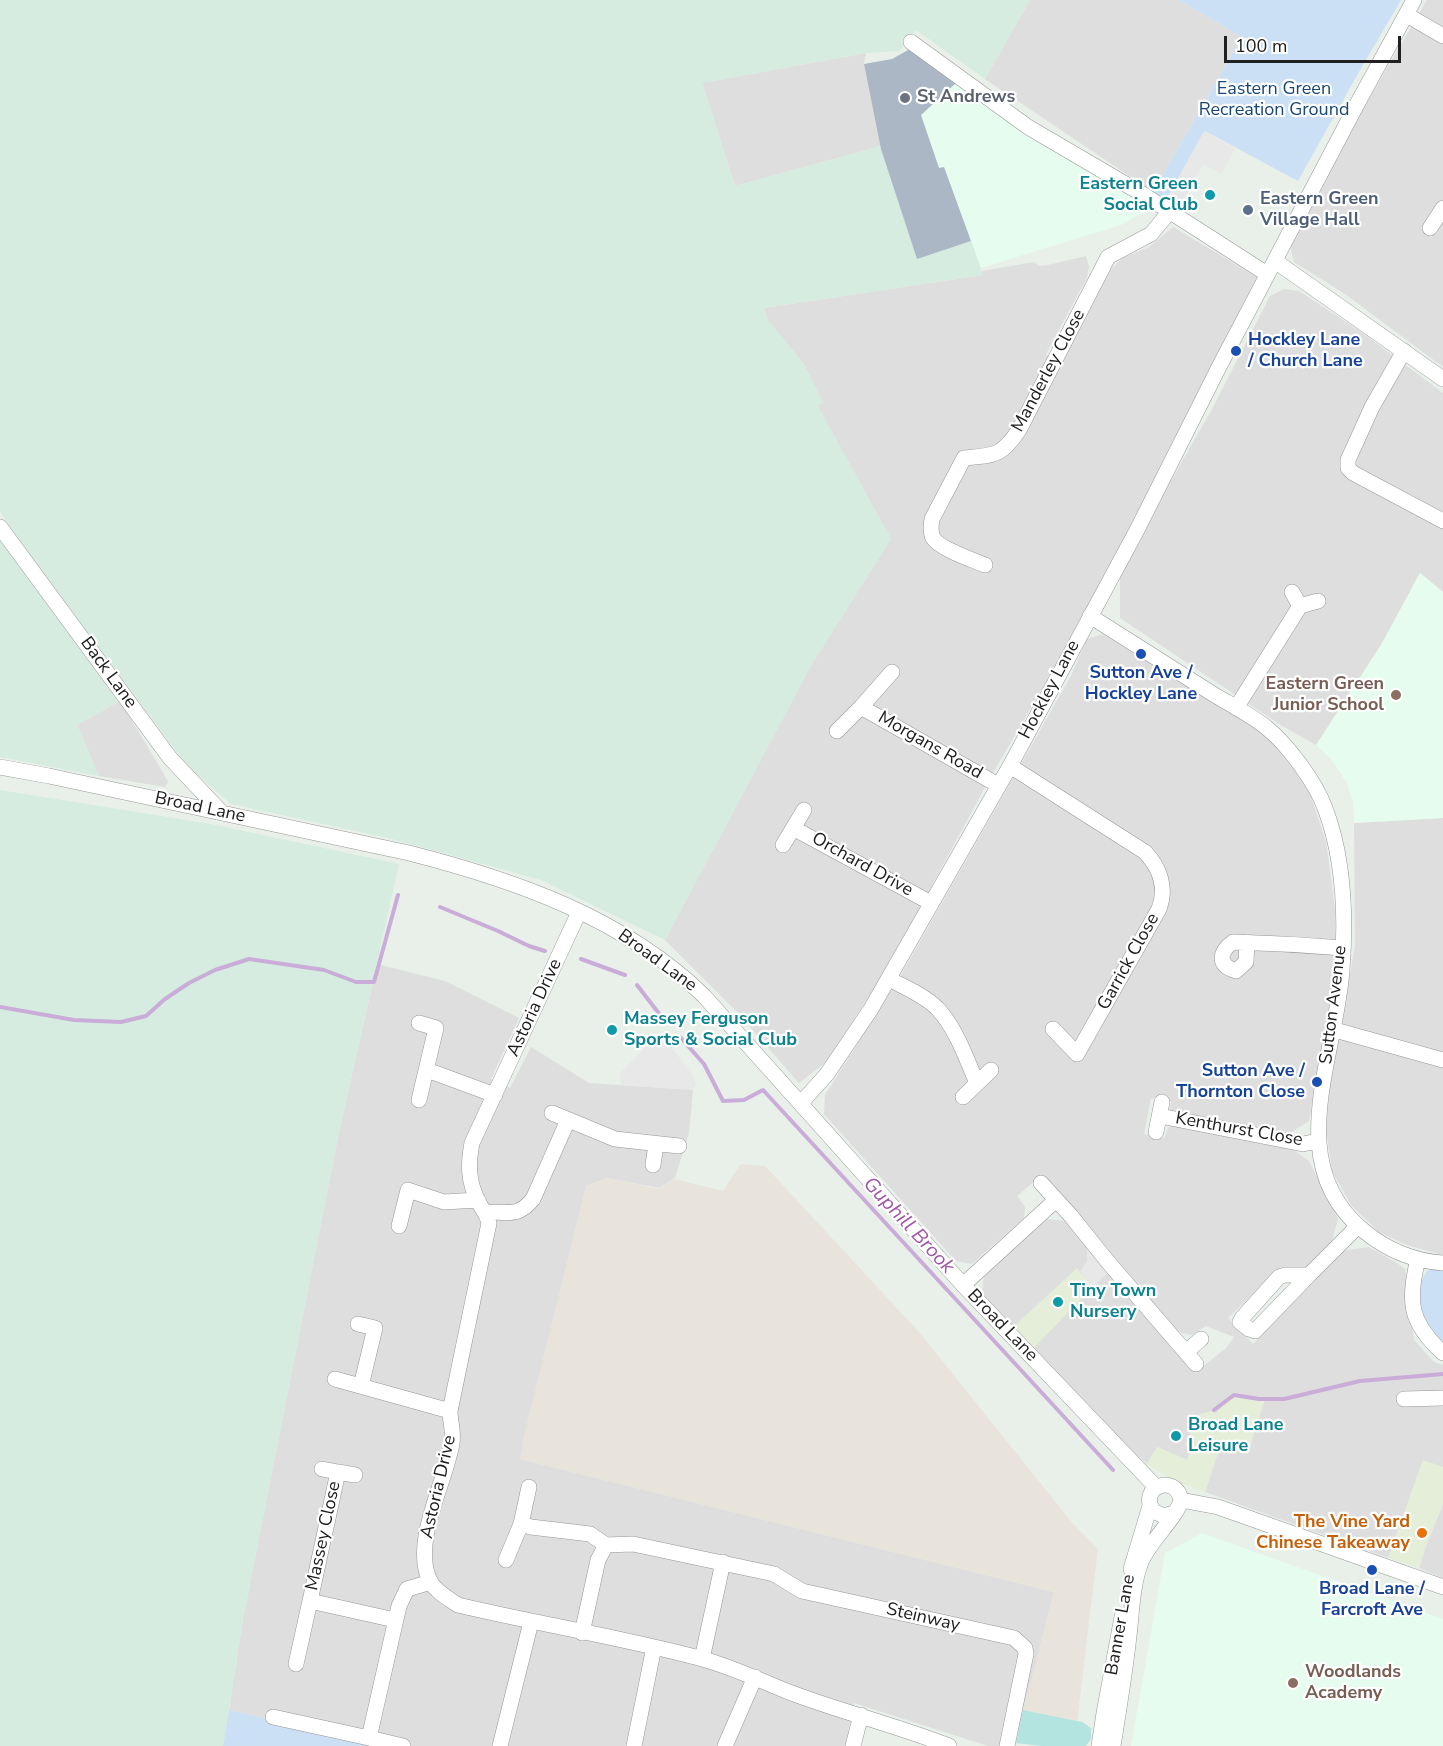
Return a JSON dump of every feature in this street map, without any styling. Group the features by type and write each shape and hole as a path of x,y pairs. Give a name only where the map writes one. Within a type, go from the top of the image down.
{"street":[{"name":"Hockley Lane","path":"801,1103 827,1074 852,1039 889,979 1010,766 1271,267 1414,0"},
{"path":"1407,15 1443,36"},
{"path":"911,42 1028,127 1170,211 1271,267 1404,351 1443,379"},
{"path":"1430,228 1443,208"},
{"name":"Manderley Close","path":"985,565 942,546 934,538 931,528 932,519 948,488 964,458 1001,452 1009,445 1108,257 1151,234 1170,211"},
{"path":"1404,351 1372,407 1348,460 1348,468 1353,473 1443,521"},
{"name":"Back Lane","path":"0,527 170,758 222,813"},
{"path":"1292,592 1300,606"},
{"path":"1236,708 1300,606 1318,601"},
{"name":"Sutton Avenue","path":"1090,616 1267,728 1298,761 1325,807 1339,871 1343,907 1343,948 1335,1030 1320,1100 1318,1141 1320,1159 1333,1194 1358,1226 1386,1246 1418,1259 1443,1263"},
{"name":"Morgans Road","path":"837,731 892,672"},
{"name":"Morgans Road","path":"861,707 998,785"},
{"name":"Garrick Close","path":"1010,766 1145,852 1158,869 1163,894 1159,909 1077,1054 1053,1029"},
{"name":"Broad Lane","path":"0,767 409,853 462,867 554,900 633,940 685,978 801,1103 963,1285 1156,1487"},
{"name":"Orchard Drive","path":"783,845 804,810"},
{"name":"Orchard Drive","path":"793,828 931,903"},
{"name":"Astoria Drive","path":"430,1582 424,1555 430,1521 452,1444 454,1430 450,1411 489,1223 478,1200 468,1166 472,1143 579,912"},
{"path":"1247,942 1343,948"},
{"path":"889,979 921,996 937,1008 952,1030 978,1083"},
{"path":"419,1023 436,1028 419,1100"},
{"path":"1335,1030 1443,1060"},
{"path":"427,1070 495,1095"},
{"path":"963,1097 991,1070"},
{"name":"Kenthurst Close","path":"1156,1132 1161,1109 1303,1144 1318,1141"},
{"path":"552,1113 615,1139 679,1146"},
{"path":"486,1213 511,1213 524,1210 533,1199 568,1120"},
{"path":"653,1165 656,1144"},
{"path":"399,1226 410,1183 444,1202 478,1200"},
{"path":"1041,1183 1196,1364"},
{"path":"963,1285 1056,1200"},
{"path":"1309,1275 1358,1226"},
{"path":"1418,1259 1413,1276 1412,1300 1415,1319 1427,1338 1443,1353"},
{"path":"358,1324 391,1331"},
{"path":"361,1386 375,1328"},
{"path":"1186,1352 1201,1339"},
{"path":"335,1379 450,1411"},
{"path":"1404,1399 1443,1398"},
{"name":"Massey Close","path":"322,1469 355,1475"},
{"name":"Massey Close","path":"296,1664 338,1472"},
{"path":"1177,1507 1176,1489 1172,1486 1156,1487 1150,1496 1150,1506 1158,1515 1164,1516 1177,1507 1218,1507 1443,1587"},
{"path":"506,1560 521,1524 529,1487"},
{"name":"Banner Lane","path":"1099,1746 1132,1565 1150,1506"},
{"name":"Banner Lane","path":"1113,1746 1129,1634 1131,1599 1141,1562 1177,1507"},
{"path":"521,1524 590,1534 606,1545 597,1560 582,1633"},
{"name":"Steinway","path":"606,1545 633,1544 723,1562 774,1574 802,1591 1020,1641 1026,1654 1007,1746"},
{"path":"702,1659 723,1562"},
{"path":"369,1738 399,1606 407,1589 430,1582 444,1596 458,1605 702,1659 755,1677 789,1692 949,1746"},
{"name":"Massey Close","path":"310,1601 395,1620"},
{"path":"500,1746 531,1622"},
{"path":"634,1746 654,1647"},
{"path":"725,1746 755,1677"},
{"path":"853,1746 861,1715"},
{"name":"Banner Lane","path":"1106,1746 1109,1729 1118,1715"},
{"path":"273,1717 403,1746"}],"shaded area":[{"path":"0,0 1030,0 985,79 916,30 899,51 866,53 702,83 735,186 881,146 917,258 971,241 983,275 764,308 767,319 803,363 823,402 818,406 891,539 811,666 665,940 541,880 388,838 231,804 188,767 0,512"},
{"path":"1030,0 1179,0 1242,37 1153,192 985,79"},
{"path":"1427,0 1443,0 1443,367 1345,294 1294,262 1290,246 1342,145"},
{"path":"910,49 956,83 921,115 939,168 944,167 971,241 917,259 881,149 864,64 892,59"},
{"path":"866,53 864,64 881,146 735,186 702,83"},
{"path":"956,83 1150,209 1121,225 981,268 944,167 939,168 921,115"},
{"path":"1204,131 1235,148 1222,174 1203,164 1179,208 1166,200"},
{"path":"1173,227 1257,277 1088,610 990,778 885,972 825,1063 799,1083 735,1010 665,940 811,665 891,539 817,406 823,402 803,363 767,319 764,308 983,275 982,271 1034,262 1040,266 1048,265 1086,256 1089,267 1087,278 1046,354 1058,363 1112,268 1123,258 1149,247"},
{"path":"1284,289 1299,291 1364,334 1443,393 1443,592 1420,573 1381,645 1316,745 1279,724 1120,618 1120,570 1211,411 1270,296"},
{"path":"0,539 120,701 77,725 99,776 0,757"},
{"name":"Eastern Green Junior School","path":"1420,573 1443,592 1443,818 1354,823 1353,802 1347,783 1330,758 1316,745 1381,645"},
{"path":"1103,634 1263,732 1308,787 1326,842 1335,909 1335,979 1309,1121 1290,1133 1174,1112 1169,1110 1171,1102 1151,1098 1144,1134 1164,1138 1171,1125 1288,1146 1309,1161 1338,1219 1331,1244 1303,1270 1281,1267 1228,1318 1253,1344 1341,1251 1369,1247 1405,1269 1414,1340 1434,1362 1443,1365 1443,1467 1423,1461 1388,1558 1205,1492 1221,1443 1231,1445 1230,1449 1265,1399 1185,1446 1189,1447 1190,1453 1187,1460 1157,1447 1147,1464 1115,1436 1032,1350 982,1293 984,1276 1047,1219 1068,1221 1087,1245 1087,1262 1081,1271 1094,1286 1107,1273 1196,1372 1226,1348 1234,1337 1206,1326 1192,1335 1174,1328 1076,1211 1042,1175 1017,1196 1025,1207 1024,1218 972,1264 956,1261 824,1114 825,1095 902,973 1071,676 1087,639"},
{"path":"120,701 168,782 165,787 99,776 77,725"},
{"path":"0,790 211,824 399,864 339,1132 243,1619 223,1746 0,1746"},
{"path":"1443,818 1443,1255 1407,1245 1379,1232 1351,1205 1332,1171 1326,1129 1329,1090 1355,946 1354,823"},
{"path":"377,964 445,981 519,1018 491,1079 510,1088 531,1047 589,1083 693,1090 689,1133 675,1178 659,1188 607,1178 586,1186 520,1459 1054,1592 1015,1746 988,1746 854,1703 845,1746 387,1746 229,1710 243,1619 339,1132"},
{"path":"656,1037 668,1043 694,1077 696,1085 692,1090 621,1085 620,1073"},
{"path":"741,1164 765,1166 919,1332 1074,1525 1098,1549 1077,1721 1023,1710 1054,1592 520,1459 586,1186 608,1178 659,1189 674,1179 723,1191"},
{"path":"1087,1245 1107,1273 1094,1286 1081,1271 1087,1261"},
{"path":"1077,1268 1094,1286 1032,1350 1013,1327"},
{"path":"1234,1395 1265,1399 1248,1454 1230,1449 1230,1445 1221,1444 1205,1492 1173,1480 1147,1464 1157,1447 1187,1460 1190,1454 1187,1451 1189,1447 1185,1445 1199,1414 1212,1411 1216,1413"},
{"path":"1423,1460 1443,1467 1443,1503 1419,1568 1388,1558"},
{"path":"1443,1504 1443,1578 1419,1568"},
{"name":"Woodlands Academy","path":"1202,1533 1443,1619 1443,1746 1131,1746 1165,1553"},
{"path":"1023,1710 1082,1722 1091,1728 1091,1739 1086,1746 1041,1746 1016,1743"}],"green space":[{"name":"Eastern Green Recreation Ground","path":"1179,0 1401,0 1298,181 1205,131 1166,200 1153,192 1242,37"},
{"path":"1443,1268 1443,1347 1422,1318 1419,1298 1421,1281 1427,1271"},
{"path":"229,1710 387,1746 223,1746"}],"waterway":[{"name":"Guphill Brook","path":"0,1007 74,1020 121,1022 146,1016 165,999 189,983 215,970 249,959 324,970 356,982 374,982 398,895"},
{"name":"Guphill Brook","path":"440,907 545,951"},
{"path":"581,959 625,975"},
{"path":"637,985 664,1020"},
{"name":"Guphill Brook","path":"680,1037 704,1064 723,1101 744,1100 763,1090 1113,1470"},
{"name":"Guphill Brook","path":"1214,1410 1234,1395 1259,1399 1284,1399 1360,1381 1443,1374"}],"place":[{"name":"St Andrews","path":"905,98"},
{"name":"Eastern Green Social Club","path":"1210,195"},
{"name":"Eastern Green Village Hall","path":"1248,210"},
{"name":"Hockley Lane / Church Lane","path":"1236,351"},
{"name":"Sutton Ave / Hockley Lane","path":"1141,654"},
{"name":"Eastern Green Junior School","path":"1396,695"},
{"name":"Massey Ferguson Sports & Social Club","path":"612,1030"},
{"name":"Sutton Ave / Thornton Close","path":"1317,1082"},
{"name":"Tiny Town Nursery","path":"1058,1302"},
{"name":"Broad Lane Leisure","path":"1176,1436"},
{"name":"The Vine Yard Chinese Takeaway","path":"1422,1533"},
{"name":"Broad Lane / Farcroft Ave","path":"1372,1570"},
{"name":"Woodlands Academy","path":"1293,1683"}]}
